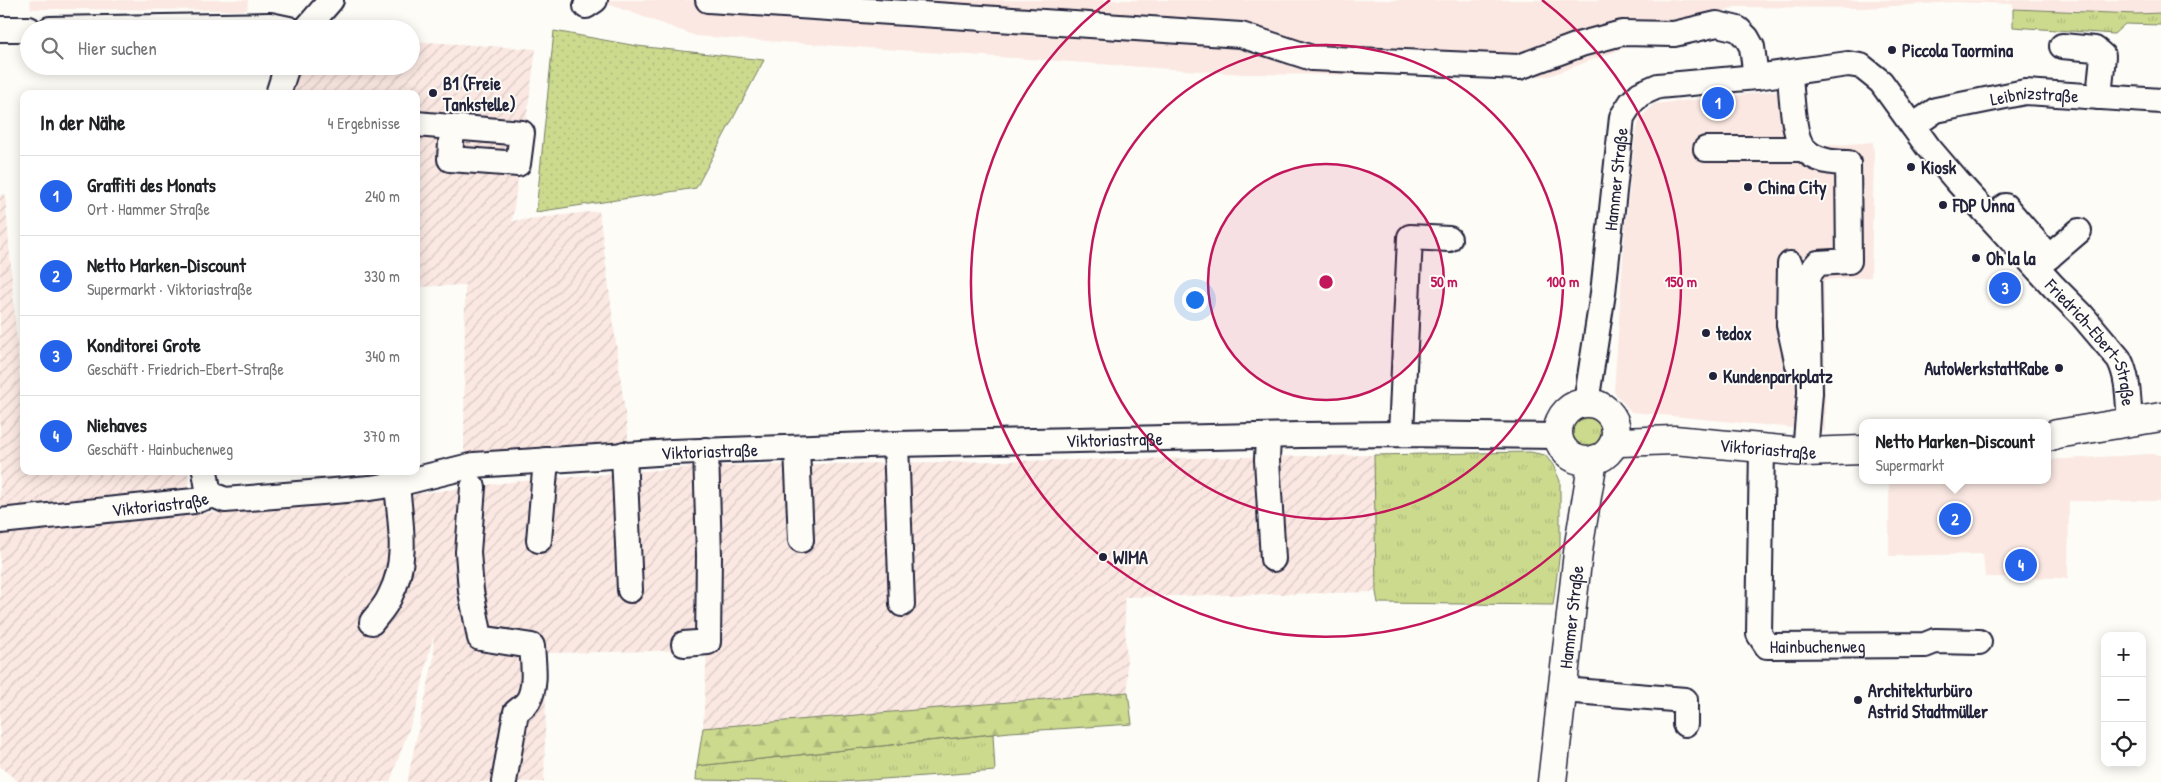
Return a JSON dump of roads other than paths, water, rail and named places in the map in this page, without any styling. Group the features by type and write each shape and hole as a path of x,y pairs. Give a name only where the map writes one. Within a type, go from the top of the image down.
{"main road":[{"path":"1586,403 1596,404 1604,408 1585,440 1570,408 1586,403"},
{"path":"2051,436 2161,417"},
{"path":"2051,441 2094,440 2161,433"},
{"name":"Viktoriastraße","path":"1585,440 1620,442 1674,440 1798,451 1859,450"},
{"name":"Hammer Straße","path":"1552,782 1579,544 1592,466 1585,440"}],"street":[{"path":"314,20 331,0"},
{"path":"708,0 1241,35 1312,58 1519,67 1581,44 1622,33 1674,34 1717,24 1738,30 1747,38 1752,47 1756,76"},
{"path":"0,30 20,29"},
{"path":"2062,46 2095,49 2103,56 2099,97"},
{"name":"Hammer Straße","path":"1586,403 1603,293 1622,116 1631,103 1649,89 1658,86 1790,73 1848,64 1861,66"},
{"name":"Friedrich-Ebert-Straße","path":"1861,66 1881,82 1913,126 1973,200 2042,263 2119,360 2124,368 2130,422"},
{"path":"1790,73 1795,128 1802,149"},
{"path":"279,90 284,75"},
{"name":"Leibnizstraße","path":"1913,126 1936,110 2025,92 2161,101"},
{"path":"420,124 452,127"},
{"path":"1706,149 1802,149 1832,164 1848,163 1849,261 1818,263 1808,275 1810,393 1798,451"},
{"path":"2005,206 2042,263 2079,232"},
{"path":"1402,434 1410,237 1449,239"},
{"path":"1790,264 1790,325 1798,359 1798,451"},
{"name":"Viktoriastraße","path":"0,521 194,501 213,495 225,500 370,488 397,484 474,465 624,454 896,444 1426,434 1484,426 1585,440"},
{"path":"1268,436 1267,460 1273,559"},
{"path":"896,444 902,604"},
{"path":"797,448 801,540"},
{"name":"Hainbuchenweg","path":"1762,448 1759,634 1767,646 1925,645 1934,641 1979,642"},
{"path":"684,644 708,642 706,450"},
{"path":"624,454 630,590"},
{"path":"539,540 546,460"},
{"path":"206,475 208,488 213,495"},
{"path":"372,622 390,598 400,574 403,558 397,484"},
{"path":"473,487 468,552 471,592 480,638 532,646 533,670 531,693 527,702 516,712 504,782"},
{"name":"Hammer Straße","path":"1563,690 1685,700 1685,724"}],"place":[{"name":"Piccola Taormina","path":"1892,50"},
{"name":"B1 (Freie Tankstelle)","path":"433,93"},
{"name":"Graffiti des Monats","path":"1718,103"},
{"name":"Kiosk","path":"1911,167"},
{"name":"China City","path":"1748,187"},
{"name":"FDP Unna","path":"1943,205"},
{"name":"Oh la la","path":"1976,258"},
{"name":"Konditorei Grote","path":"2005,288"},
{"name":"tedox","path":"1706,333"},
{"name":"AutoWerkstattRabe","path":"2059,368"},
{"name":"Kundenparkplatz","path":"1713,376"},
{"name":"Netto Marken-Discount","path":"1955,519"},
{"name":"WIMA","path":"1103,557"},
{"name":"Niehaves","path":"2021,565"},
{"name":"Architekturbüro Astrid Stadtmüller","path":"1858,700"}]}
